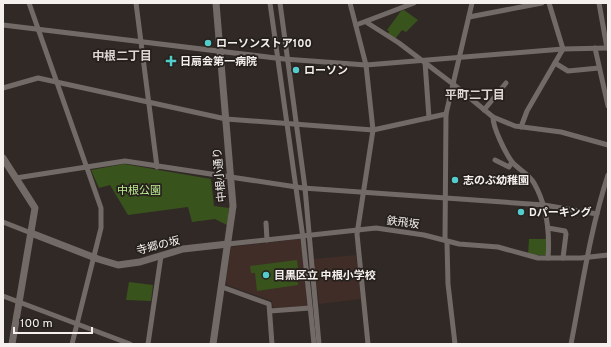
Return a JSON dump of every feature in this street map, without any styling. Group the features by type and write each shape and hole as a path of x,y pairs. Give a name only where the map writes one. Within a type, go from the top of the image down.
{"street":[{"path":"30,3 100,208 101,228 72,344"},
{"path":"136,3 157,167"},
{"name":"中根小通り","path":"213,344 233,206 216,3"},
{"path":"270,3 284,59 293,124 306,235 310,308 314,344"},
{"path":"280,3 284,59 319,344"},
{"path":"350,3 366,65 373,130 358,230 368,344"},
{"path":"356,25 414,3"},
{"path":"455,344 448,284 446,241 446,114 472,3"},
{"path":"469,17 542,3"},
{"path":"521,127 527,111 563,49 549,3"},
{"path":"3,25 284,59 366,65 563,49 608,48 599,3"},
{"path":"366,22 424,61 493,117 521,127 558,132 608,145"},
{"path":"595,48 608,106"},
{"path":"424,61 429,118"},
{"path":"555,63 568,71 599,68"},
{"path":"3,88 38,78 226,119 373,130 446,114"},
{"path":"484,110 506,84"},
{"path":"493,117 494,126 512,162 534,182 544,205 550,239 548,258"},
{"path":"3,158 35,208 12,344"},
{"path":"495,160 509,167 512,162"},
{"path":"16,178 85,166 125,161 301,188 544,205 597,214"},
{"path":"571,344 597,214 608,176"},
{"path":"3,222 31,233"},
{"path":"266,223 267,240"},
{"name":"鉄飛坂","path":"228,244 376,228 424,235 446,241 498,247 529,256 548,258 588,258 608,255"},
{"path":"548,228 565,231 566,234 563,258"},
{"name":"寺郷の坂","path":"31,233 94,258 118,264 140,262 183,249 203,248 228,244"},
{"path":"148,344 161,256"},
{"path":"222,287 269,304 272,344"},
{"path":"3,296 130,344"},
{"path":"270,311 310,308"}],"shaded area":[{"name":"目黒区立 中根小学校","path":"300,239 305,267 315,266 314,259 356,255 361,299 319,304 315,268 305,269 307,306 275,308 273,307 272,301 227,285 226,281 231,247"}],"green space":[{"path":"404,10 418,20 406,32 402,30 395,39 388,34 389,31 387,30 401,11"},
{"name":"中根公園","path":"124,164 211,179 214,206 229,208 227,225 215,219 192,222 188,207 128,215 110,185 99,188 91,170"},
{"path":"529,239 548,239 546,255 528,255"},
{"path":"297,260 298,268 296,268 298,285 257,291 255,273 251,273 250,266"},
{"path":"129,282 153,285 151,301 126,300"}],"place":[{"name":"ローソンストア100","path":"208,43"},
{"name":"日扇会第一病院","path":"171,61"},
{"name":"ローソン","path":"296,70"},
{"name":"志のぶ幼稚園","path":"455,180"},
{"name":"Dパーキング","path":"521,212"},
{"name":"目黒区立 中根小学校","path":"266,275"}],"district":[{"name":"中根二丁目","path":"122,56"},
{"name":"平町二丁目","path":"475,95"}]}
